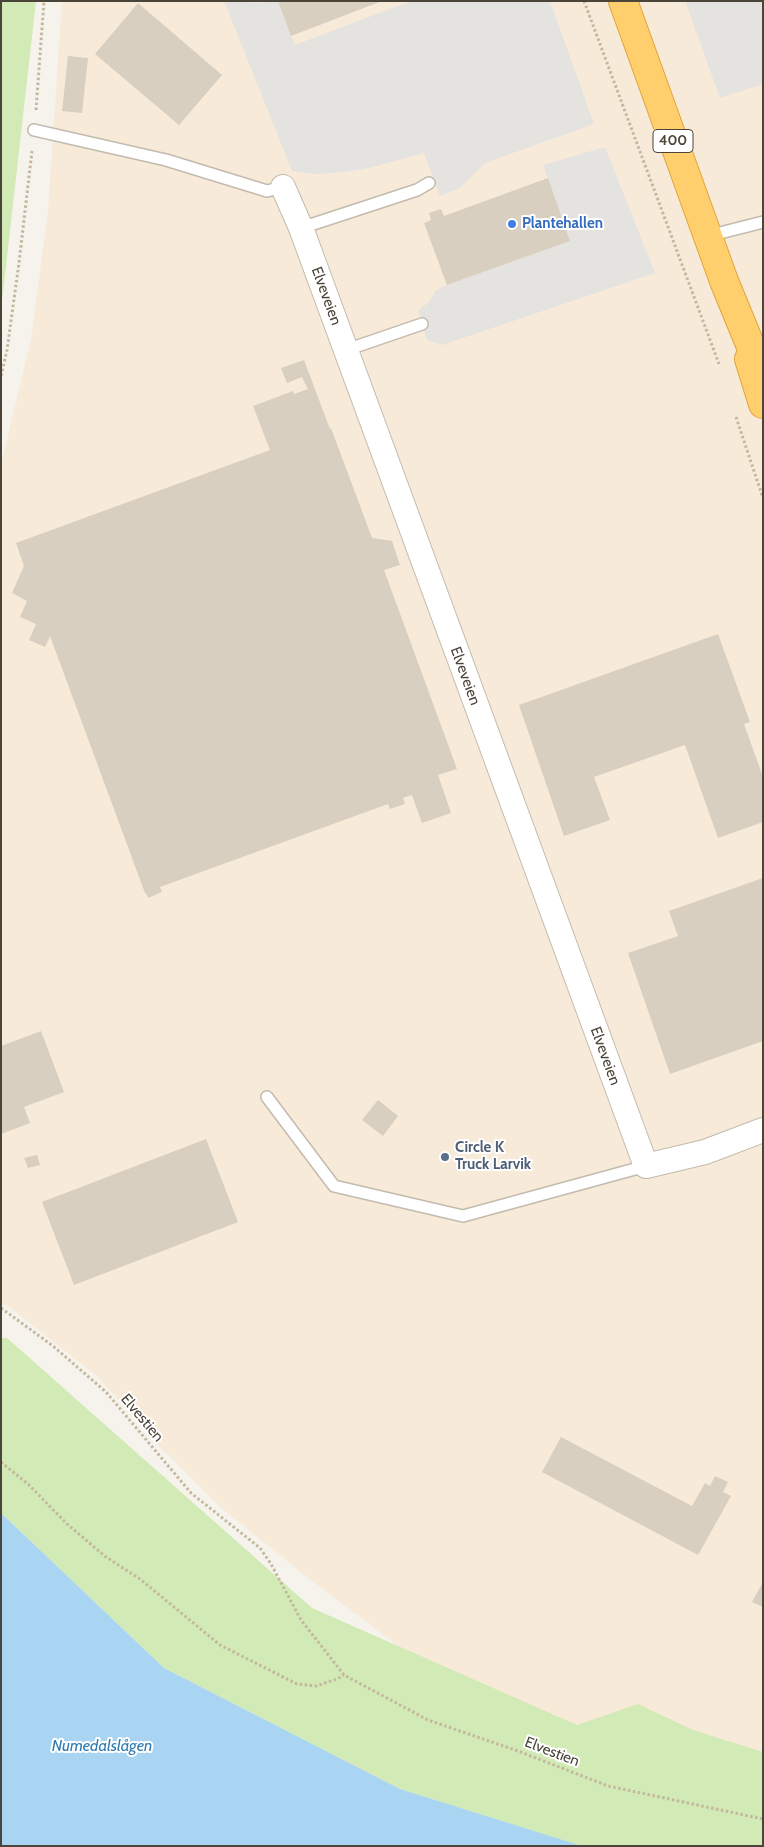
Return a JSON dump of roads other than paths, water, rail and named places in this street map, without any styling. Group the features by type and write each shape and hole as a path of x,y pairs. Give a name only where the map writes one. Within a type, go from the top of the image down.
{"highway":[{"name":"400","path":"623,1 724,281 763,404"},
{"name":"400","path":"724,281 763,376"}],"street":[{"name":"Elveveien","path":"283,187 301,228 646,1166"},
{"path":"646,1166 705,1152 763,1130"}],"lane":[{"path":"34,130 166,160 267,191 283,187"},
{"path":"301,228 417,190 429,183"},
{"path":"708,236 763,222"},
{"path":"346,350 422,324"},
{"path":"267,1097 334,1186 463,1216 646,1166"}],"water":[{"name":"Numedalslågen","path":"1,1513 164,1668 400,1789 582,1846 1,1846"}],"place":[{"name":"Plantehallen","path":"512,224"},
{"name":"Circle K Truck Larvik","path":"445,1157"}]}
